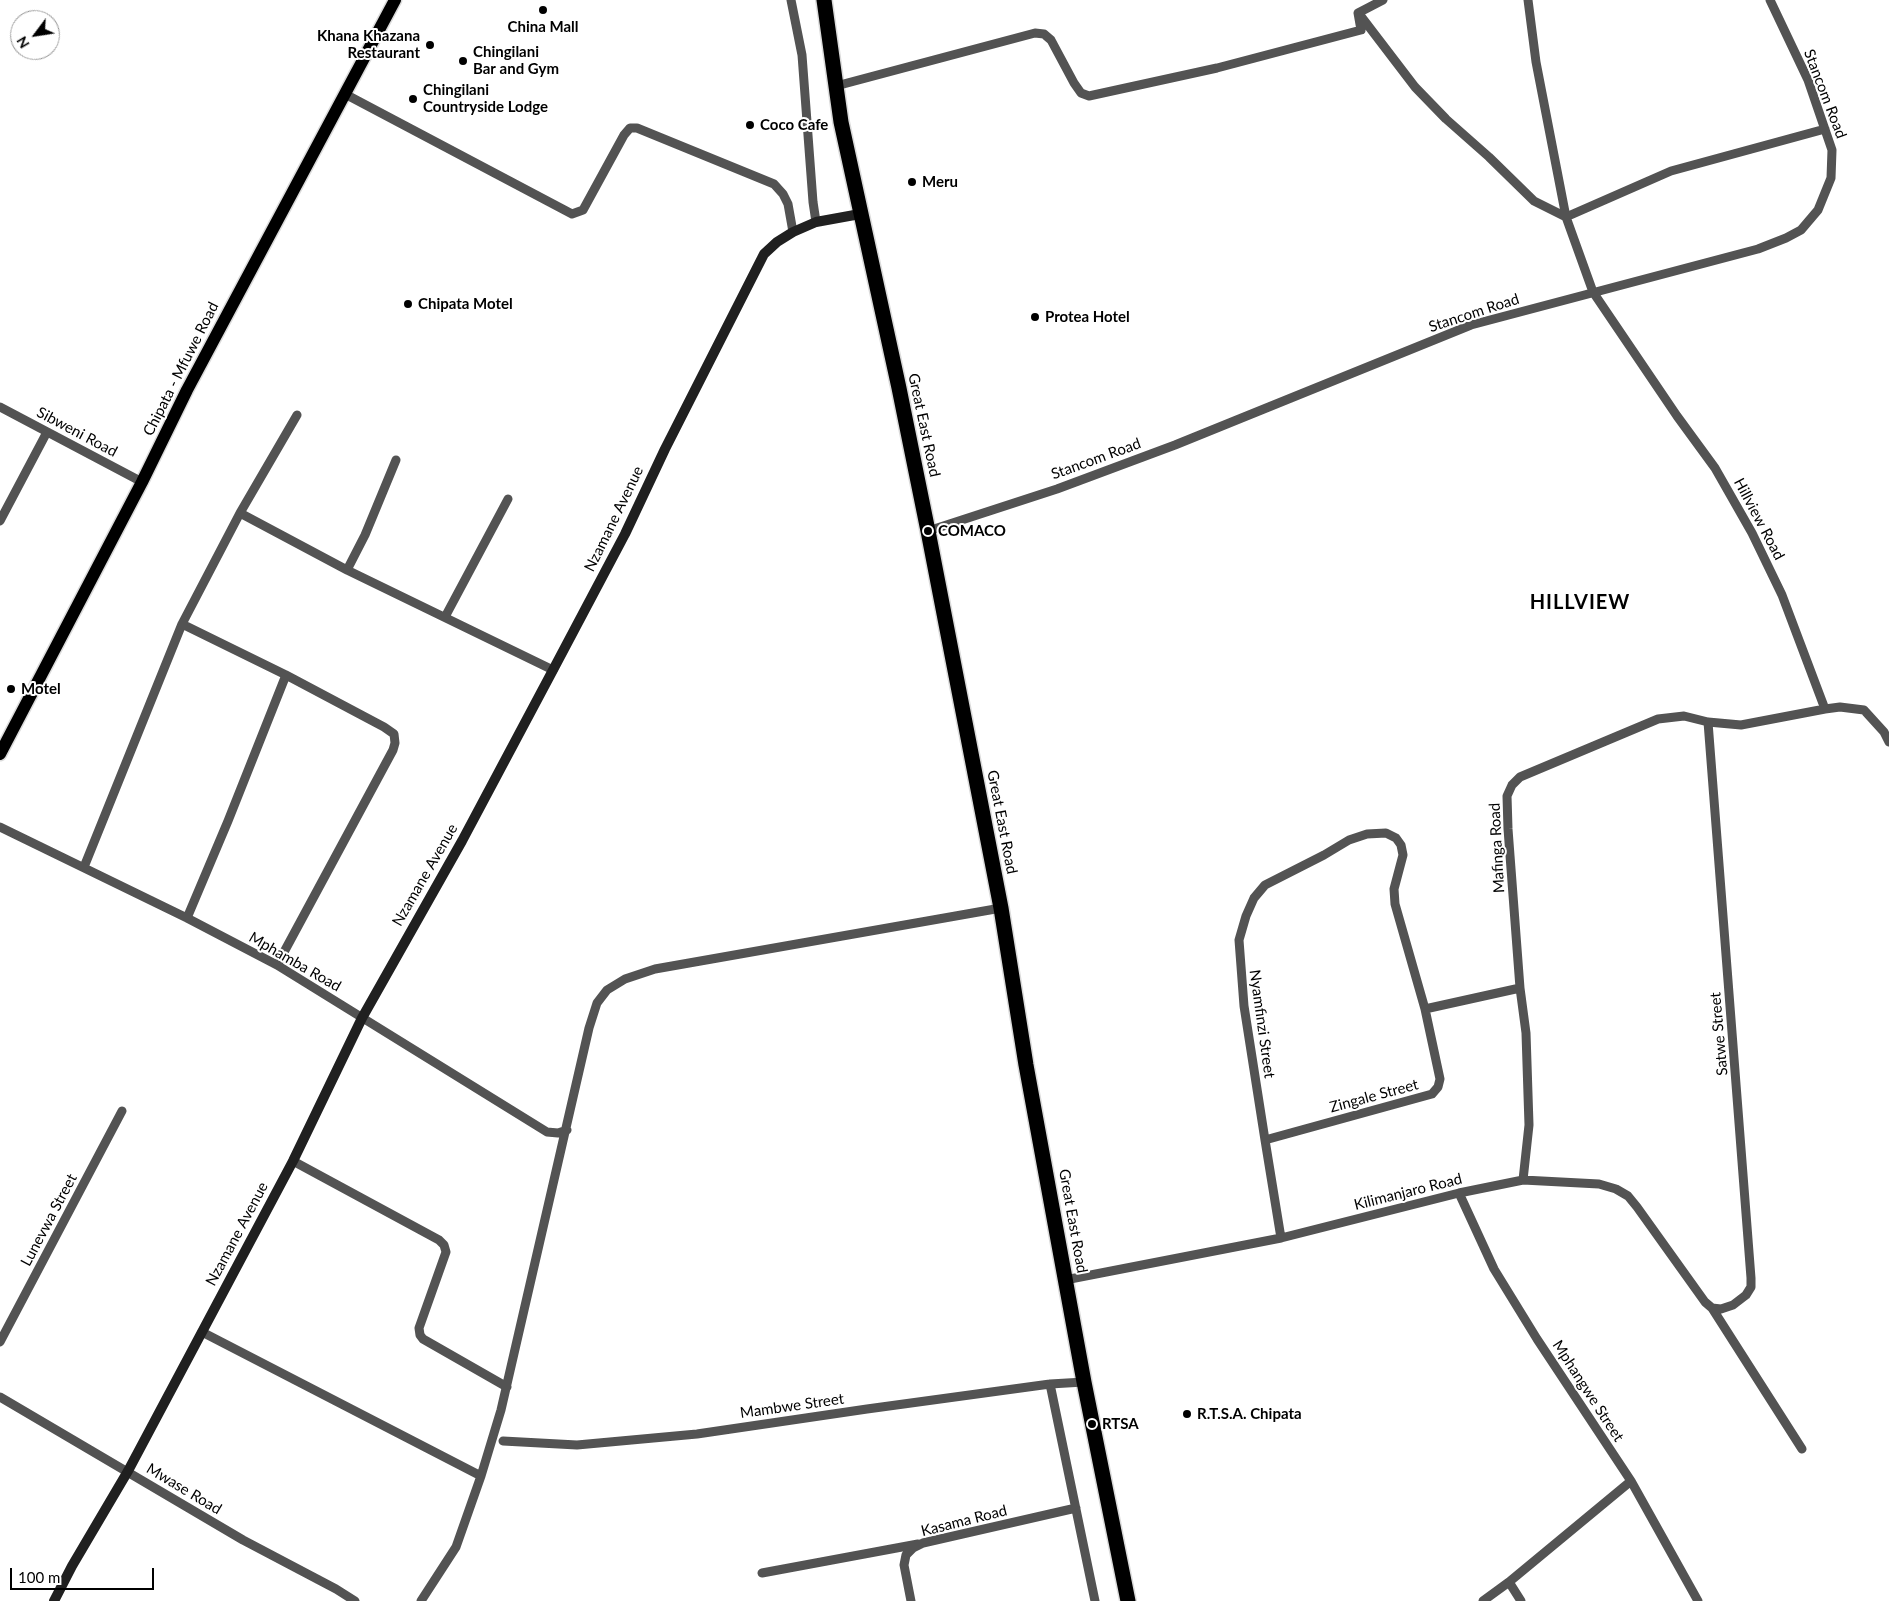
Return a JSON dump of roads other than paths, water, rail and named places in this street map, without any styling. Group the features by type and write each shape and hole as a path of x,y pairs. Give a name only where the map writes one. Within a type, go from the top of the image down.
{"highway":[{"name":"Great East Road","path":"817,0 831,52"},
{"name":"Great East Road","path":"824,0 840,122 899,388 928,531 1001,908 1026,1065 1084,1382 1128,1601"}],"main road":[{"name":"Chipata - Mfuwe Road","path":"0,754 142,482 187,390 394,0"}],"street":[{"path":"791,0 802,55 816,222"},
{"path":"1358,12 1384,0"},
{"name":"Hillview Road","path":"1528,0 1536,62 1566,217 1593,292 1677,416 1715,468 1752,533 1782,595 1825,709"},
{"name":"Stancom Road","path":"928,531 1057,489 1175,445 1471,325 1758,249 1801,230 1818,210 1830,178 1832,150 1808,80 1770,0"},
{"path":"836,86 1035,33 1044,34 1051,40 1080,93 1088,96 1217,68 1361,30 1358,12"},
{"path":"1358,12 1415,87 1446,119 1489,157 1534,201 1566,217 1670,171 1825,129"},
{"path":"345,94 572,214 582,210 624,135 630,128 637,128 774,184 783,194 788,204 793,232"},
{"name":"Nzamane Avenue","path":"54,1601 72,1566 128,1471 293,1161 362,1018 462,842 554,670 625,534 665,449 764,254 777,242 793,232 816,222 860,214"},
{"name":"Sibweni Road","path":"0,407 142,482"},
{"path":"84,867 182,624 240,513 297,415"},
{"path":"0,521 47,432"},
{"path":"347,570 365,535 396,460"},
{"path":"445,617 508,499"},
{"path":"240,513 347,570 554,670"},
{"path":"182,624 286,675 394,734 394,750 277,965"},
{"path":"187,918 286,675"},
{"path":"1825,709 1840,707 1864,710 1884,732 1889,742"},
{"name":"Mafinga Road","path":"1523,1180 1529,1125 1526,1033 1520,988 1508,829 1508,796 1512,785 1520,777 1658,719 1684,716 1708,722 1741,725 1825,709"},
{"name":"Satwe Street","path":"1708,722 1751,1278 1750,1287 1746,1295 1733,1305 1721,1309 1708,1305"},
{"name":"Mphamba Road","path":"0,827 187,918 277,965 547,1132 558,1133 567,1130"},
{"name":"Nyamfinzi Street","path":"1280,1238 1244,1006 1239,940 1254,898 1265,885 1349,840 1367,834 1386,833 1396,838 1401,845 1403,855 1394,889 1395,904 1425,1009"},
{"path":"421,1601 456,1547 481,1476 507,1386 589,1028 597,1003 607,990 625,978 654,969 1001,908"},
{"path":"1425,1009 1520,988"},
{"name":"Zingale Street","path":"1265,1140 1432,1094 1438,1087 1440,1079 1425,1009"},
{"name":"Lunevwa Street","path":"0,1342 122,1110"},
{"path":"293,1161 444,1245 446,1252 419,1328 420,1335 423,1339 507,1386"},
{"name":"Kilimanjaro Road","path":"1066,1280 1280,1238 1459,1193 1523,1180 1599,1184 1616,1189 1628,1196 1637,1207 1708,1305 1802,1449"},
{"name":"Mphangwe Street","path":"1459,1193 1494,1269 1631,1481 1698,1601"},
{"path":"202,1332 481,1476"},
{"name":"Mambwe Street","path":"503,1440 577,1445 697,1434 1050,1384 1084,1382"},
{"path":"1050,1384 1095,1601"},
{"name":"Mwase Road","path":"0,1397 243,1540 355,1601"},
{"path":"1483,1601 1509,1582 1631,1481"},
{"name":"Kasama Road","path":"911,1601 904,1565 906,1555 913,1548 924,1543 1076,1508"},
{"path":"762,1573 924,1543"},
{"path":"1509,1582 1521,1601"}],"place":[{"name":"China Mall","path":"543,10"},
{"name":"Khana Khazana Restaurant","path":"430,45"},
{"name":"Chingilani Bar and Gym","path":"463,61"},
{"name":"Chingilani Countryside Lodge","path":"413,99"},
{"name":"Coco Cafe","path":"750,125"},
{"name":"Meru","path":"912,182"},
{"name":"Chipata Motel","path":"408,304"},
{"name":"Protea Hotel","path":"1035,317"},
{"name":"COMACO","path":"928,531"},
{"name":"Motel","path":"11,689"},
{"name":"R.T.S.A. Chipata","path":"1187,1414"},
{"name":"RTSA","path":"1092,1424"}],"district":[{"name":"HILLVIEW","path":"1580,603"}]}
